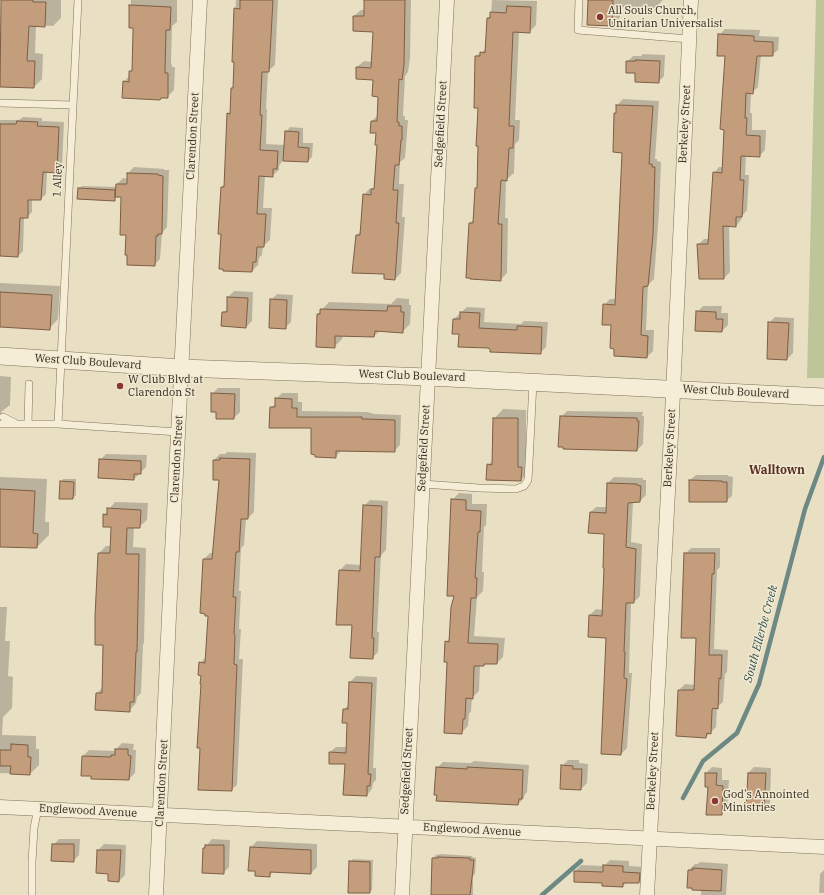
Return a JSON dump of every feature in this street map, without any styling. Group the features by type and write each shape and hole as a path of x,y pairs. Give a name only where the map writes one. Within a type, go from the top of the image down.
{"street":[{"name":"Clarendon Street","path":"156,895 200,0"},
{"name":"Sedgefield Street","path":"402,895 447,0"},
{"name":"Berkeley Street","path":"647,895 673,390 690,0"},
{"name":"West Club Boulevard","path":"0,356 182,368 428,377 824,397"},
{"name":"Englewood Avenue","path":"0,807 824,847"}],"lane":[{"name":"1 Alley","path":"58,424 78,0"},
{"path":"579,0 578,30 689,39"},
{"path":"0,103 73,105"},
{"path":"423,484 479,488 516,488 524,486 528,480 533,382"},
{"path":"28,424 29,384"},
{"path":"1,420 18,424 58,424 178,432"},
{"path":"32,895 34,828 38,808"}],"green space":[{"path":"816,0 824,0 824,378 807,378"}],"building":[{"path":"1,0 33,0 33,2 46,2 45,27 29,26 27,61 35,61 34,88 0,87"},
{"path":"240,0 273,0 269,72 262,72 260,150 278,151 277,169 273,169 273,177 259,176 257,214 266,214 264,247 257,247 256,262 253,262 252,272 223,271 223,269 219,269 221,234 218,234 221,187 224,187 227,113 230,114 231,88 233,88 234,62 232,62 234,8 240,9"},
{"path":"364,0 405,0 404,65 402,80 399,79 397,122 399,122 399,126 402,126 402,140 399,165 395,165 393,190 398,190 396,223 399,223 395,280 384,279 384,274 352,273 356,235 360,235 363,194 371,195 371,189 374,189 377,145 375,145 376,133 370,133 371,121 377,121 378,97 372,96 373,80 356,79 356,67 371,68 373,32 353,31 353,16 364,16"},
{"name":"All Souls Church, Unitarian Universalist","path":"588,0 613,0 612,26 587,25"},
{"path":"129,5 171,7 170,30 166,30 165,73 168,73 168,98 161,98 160,100 122,98 123,81 129,82 129,71 132,71 133,28 129,28"},
{"path":"507,6 531,7 530,33 513,32 509,126 514,126 513,148 509,148 507,181 501,180 498,224 502,224 501,281 470,279 466,278 469,223 473,223 475,188 477,188 478,146 476,146 478,108 474,108 475,56 480,56 480,52 485,53 487,18 490,18 490,12 506,13"},
{"path":"718,34 754,36 754,41 773,42 773,56 757,56 753,94 746,93 746,135 760,136 760,157 741,156 740,180 744,180 742,217 736,217 736,227 723,226 724,279 699,279 697,244 708,244 713,172 722,173 724,130 720,129 725,56 717,56"},
{"path":"626,61 660,61 659,83 635,82 635,73 626,73"},
{"path":"616,105 653,106 649,164 652,164 652,167 655,167 653,235 648,286 643,287 641,335 648,336 647,358 614,356 614,349 610,348 611,325 602,325 603,304 615,305 622,153 613,152 614,113 616,113"},
{"path":"17,121 38,122 37,126 59,127 57,173 43,172 41,200 28,200 28,218 20,218 18,257 0,256 0,124 16,124"},
{"path":"285,131 299,132 298,147 309,148 308,162 283,161"},
{"path":"127,173 158,174 163,176 162,234 158,234 158,236 156,236 155,266 127,265 127,255 125,255 126,235 120,235 121,197 115,197 116,184 127,184"},
{"path":"78,188 115,190 115,201 77,199"},
{"path":"0,292 52,295 50,330 0,327"},
{"path":"227,297 248,298 246,328 221,326 222,312 227,312"},
{"path":"270,299 287,300 286,329 269,328"},
{"path":"388,306 401,306 401,312 404,312 403,333 375,331 374,337 335,336 335,348 316,347 317,314 320,314 320,309 387,311"},
{"path":"696,311 716,312 716,319 723,319 722,332 695,331"},
{"path":"460,312 480,313 479,328 517,330 517,326 542,327 541,354 490,352 490,349 488,348 458,347 459,334 452,334 453,319 460,319"},
{"path":"768,322 789,323 787,360 767,359"},
{"path":"211,393 235,394 234,419 216,419 216,412 211,412"},
{"path":"275,398 292,399 292,408 297,408 297,417 362,417 362,419 395,420 395,452 336,451 336,458 315,457 315,455 311,454 311,428 269,428 270,407 275,407"},
{"path":"560,416 637,418 637,421 639,421 637,451 563,449 563,447 558,447"},
{"path":"493,418 518,418 518,467 522,467 521,481 486,480 487,464 492,465"},
{"path":"220,458 250,459 248,519 241,519 239,552 236,552 233,597 236,597 234,664 237,665 232,791 198,790 200,748 197,748 201,676 198,675 199,662 205,663 208,616 200,613 203,559 212,559 219,480 213,480 213,460 220,460"},
{"path":"99,459 141,461 141,474 134,474 134,480 98,478"},
{"path":"689,480 727,482 727,502 689,502"},
{"path":"60,481 74,482 73,499 59,499"},
{"path":"607,483 637,484 641,486 640,502 628,503 626,547 636,549 634,603 626,603 624,678 627,679 621,755 601,754 606,638 588,637 589,615 602,616 604,568 604,534 588,533 590,512 606,513"},
{"path":"0,489 35,491 33,533 38,534 37,548 0,547"},
{"path":"451,499 466,500 466,510 481,511 475,578 477,578 476,598 471,598 468,643 498,644 497,664 474,666 473,699 466,698 465,719 463,719 462,734 444,733 447,662 444,662 445,641 449,642 451,607 454,596 447,596"},
{"path":"363,505 382,506 380,557 375,557 372,638 374,638 373,659 350,658 352,625 336,625 339,570 360,571"},
{"path":"107,508 141,510 140,528 127,528 126,554 139,554 137,652 134,702 130,702 130,712 95,710 96,693 102,693 103,645 95,645 98,553 110,553 111,527 103,527 103,514 107,515"},
{"path":"684,553 715,553 714,574 712,574 709,655 722,655 721,679 719,678 718,709 713,708 712,710 711,734 707,733 706,738 676,736 678,690 694,690 696,638 681,638"},
{"path":"349,682 372,683 368,774 371,774 370,786 367,786 367,796 343,795 345,764 329,764 329,752 346,753 347,723 342,723 343,709 348,709"},
{"path":"11,744 28,745 28,757 31,757 30,775 10,774 11,766 0,766 0,750 11,750"},
{"path":"115,749 128,749 128,755 131,756 129,780 91,779 91,776 81,776 82,756 111,757 111,755 115,755"},
{"path":"561,765 573,766 573,769 582,769 581,790 560,789"},
{"path":"436,767 523,770 522,799 519,799 518,805 436,801 437,795 434,795"},
{"name":"God's Annointed Ministries","path":"705,773 717,773 716,785 723,786 722,815 706,815 708,787 705,787"},
{"path":"748,773 766,773 764,810 746,809"},
{"path":"52,844 74,844 74,862 51,861"},
{"path":"205,845 224,845 224,874 202,873 203,848 205,848"},
{"path":"250,847 311,850 311,874 270,872 270,877 255,876 255,871 248,871"},
{"path":"97,850 121,850 119,882 108,881 108,874 96,873"},
{"path":"432,858 470,858 470,860 474,860 470,895 431,895"},
{"path":"349,861 370,862 370,893 348,893"},
{"path":"603,865 623,866 623,872 640,873 639,883 623,883 623,887 602,886 602,883 574,882 574,871 603,872"},
{"path":"693,868 722,870 721,891 692,890 692,888 687,888 688,870 693,870"}],"waterway":[{"name":"South Ellerbe Creek","path":"683,798 703,761 737,733 759,684 805,509 824,457"},
{"name":"South Ellerbe Creek","path":"542,895 581,861"}],"place":[{"name":"All Souls Church, Unitarian Universalist","path":"600,17"},
{"name":"W Club Blvd at Clarendon St","path":"120,386"},
{"name":"God's Annointed Ministries","path":"715,801"}],"district":[{"name":"Walltown","path":"777,471"}]}
